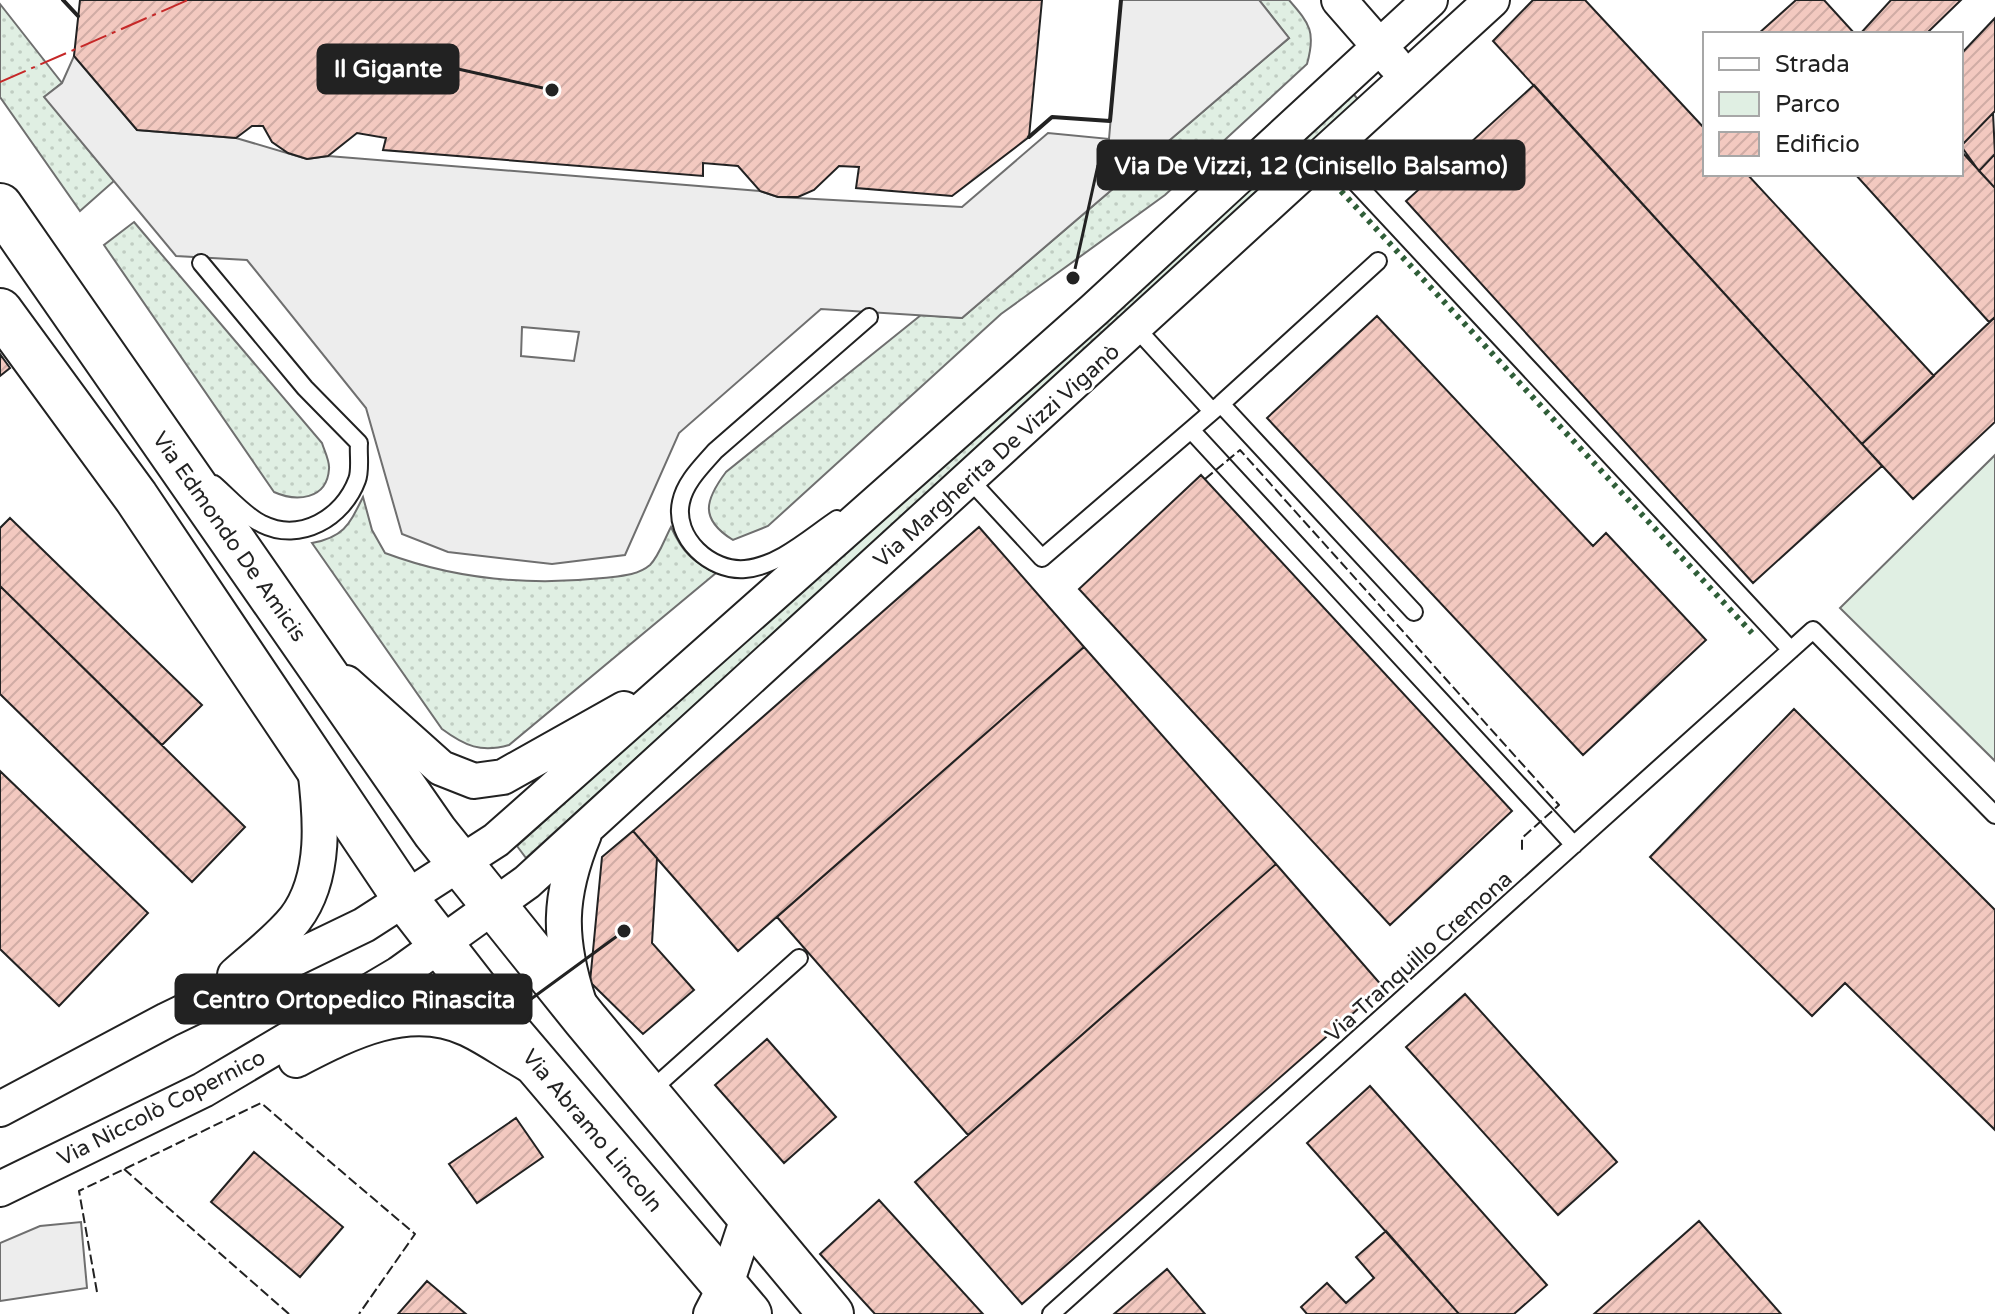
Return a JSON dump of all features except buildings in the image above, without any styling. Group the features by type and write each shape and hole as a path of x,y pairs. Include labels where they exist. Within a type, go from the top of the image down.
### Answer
{"main road":[{"name":"Via Edmondo De Amicis","path":"2,203 308,648 461,864 585,1019"},
{"path":"0,311 136,497 407,901"},
{"name":"Via Abramo Lincoln","path":"407,901 728,1305"},
{"path":"585,1019 831,1314"}],"street":[{"path":"1339,0 1408,79"},
{"name":"Via Margherita De Vizzi Viganò","path":"407,901 496,840 684,676 1430,0"},
{"name":"Via Margherita De Vizzi Viganò","path":"494,905 527,882 1492,0"},
{"path":"308,648 441,768 474,781 503,777 684,676"},
{"path":"204,1002 295,918 314,883 322,819 315,767"},
{"path":"585,1019 564,951 563,914 569,872 588,825"},
{"path":"0,1109 204,1002 407,901"},
{"name":"Via Niccolò Copernico","path":"0,1189 203,1090 399,974 494,905"},
{"path":"203,1090 253,1084 354,1029 433,1019 466,1028 546,1075"},
{"path":"728,1305 748,1218"}],"lane":[{"path":"1328,153 1791,650"},
{"path":"969,479 1042,558 1217,408 1378,261"},
{"path":"158,431 261,524 292,532 317,526 341,508 358,478 359,443 305,388 201,263"},
{"path":"869,317 715,451 694,474 680,504 684,531 696,551 717,565 744,569 773,562 922,463"},
{"path":"1136,328 1414,612"},
{"path":"1191,430 1574,845"},
{"name":"Via Tranquillo Cremona","path":"1051,1314 1813,630 1995,815"},
{"path":"646,1094 799,958"}],"green space":[{"path":"1259,0 1289,0 1302,16 1311,36 1307,64 1165,195 1001,314 768,526 733,540 722,532 710,517 709,509 713,491 726,472 921,315 962,318 1289,38"},
{"path":"0,4 62,83 45,97 114,181 80,211 0,97"},
{"path":"1351,91 1360,102 526,858 517,846"},
{"path":"134,222 322,443 329,469 323,487 317,493 292,497 274,492 104,245"},
{"path":"1995,455 1995,761 1840,608"},
{"path":"363,497 372,530 385,553 466,575 547,581 628,575 650,565 671,527 689,555 716,573 509,745 482,748 458,740 442,729 312,543 339,533 354,515"}],"shaded area":[{"path":"1121,0 1259,0 1289,38 962,318 821,309 679,433 625,555 552,564 448,552 402,534 366,408 247,260 176,256 44,97 62,83 74,56 137,130 236,138 307,159 328,156 760,191 778,197 962,207 1048,133 1109,139","holes":["522,327 579,332 574,361 521,356"]},
{"path":"81,1222 87,1288 0,1301 0,1243 40,1226"}],"hedge":[{"path":"1341,191 1752,633"}],"fence":[{"path":"1205,479 1240,450 1559,805 1522,838 1522,851"},
{"path":"97,1292 79,1191 261,1103 415,1234 359,1314"},
{"path":"124,1169 289,1314"}],"wall":[{"path":"63,0 78,16"},
{"path":"1029,137 1052,117 1110,121 1121,0"}],"power":[{"path":"0,82 188,0"}],"place":[{"name":"Il Gigante","path":"552,90"},
{"name":"Via De Vizzi, 12 (Cinisello Balsamo)","path":"1073,278"},
{"name":"Centro Ortopedico Rinascita","path":"624,931"}]}
